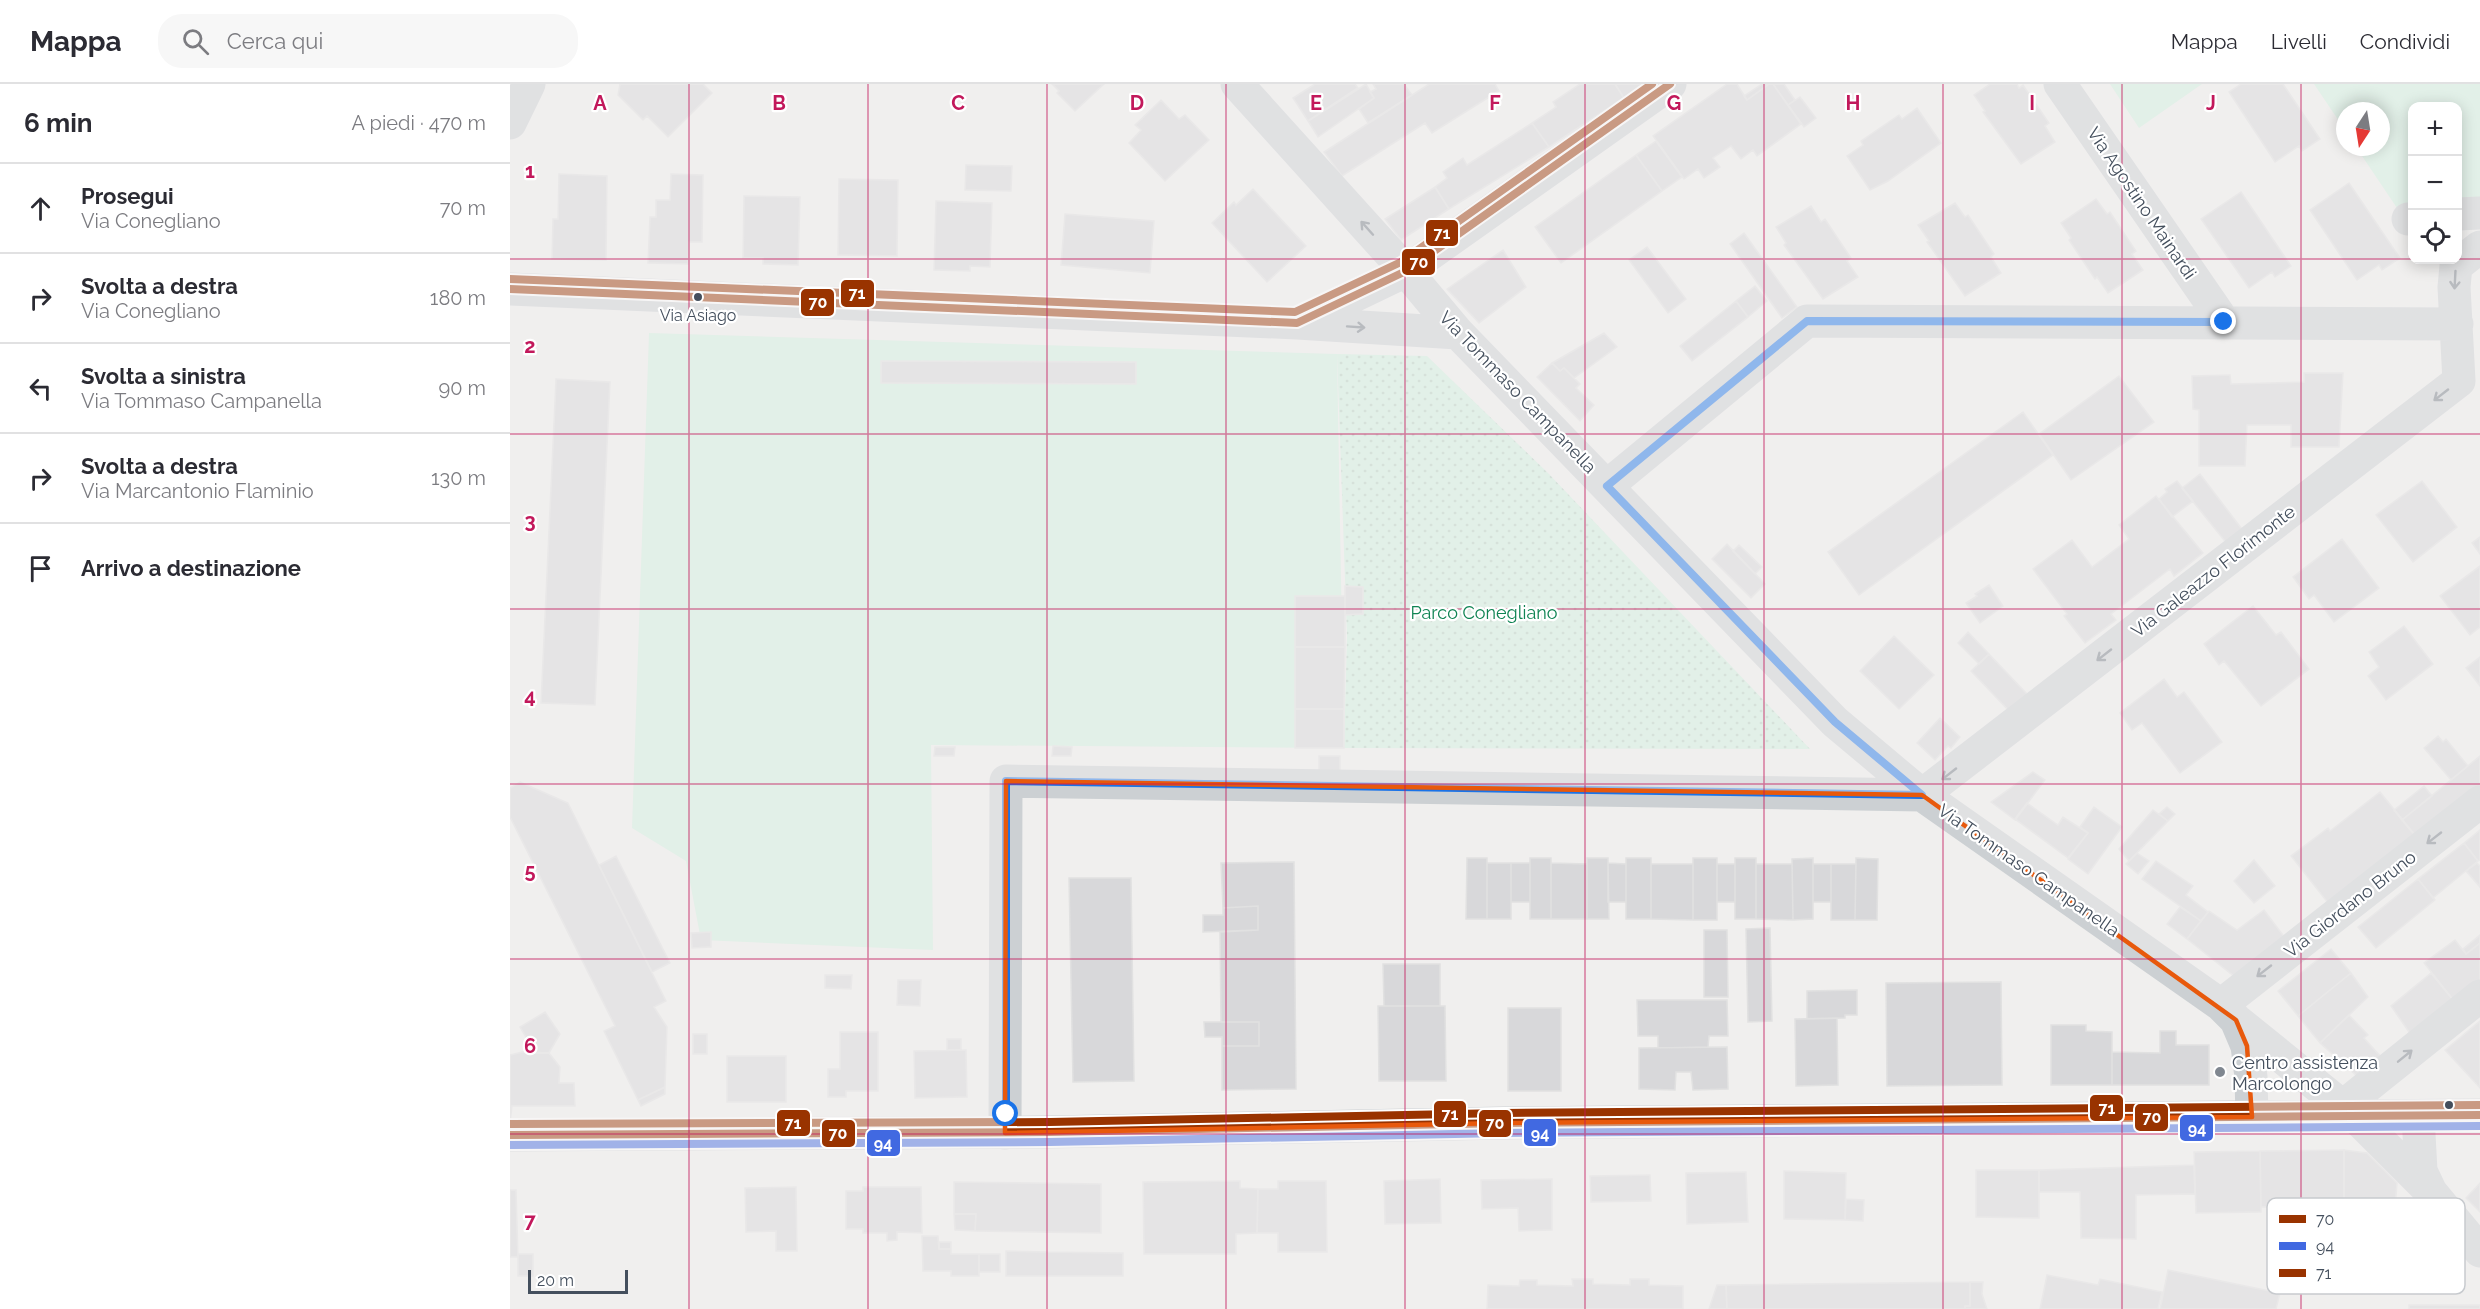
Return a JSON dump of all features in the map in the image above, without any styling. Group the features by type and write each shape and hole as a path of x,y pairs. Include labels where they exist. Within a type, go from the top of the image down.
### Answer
{"street":[{"path":"510,123 530,84"},
{"name":"Via Tommaso Campanella","path":"1237,84 1406,271 1458,333 1835,722 1922,795 2228,1012 2350,1111 2431,1192"},
{"path":"1297,323 1406,271 1670,84"},
{"name":"Via Agostino Mainardi","path":"2060,84 2224,322"},
{"path":"2462,214 2480,213"},
{"path":"1607,486 1807,321 2457,324 2454,287 2456,266 2480,247"},
{"path":"510,289 1297,323 1458,333"},
{"name":"Via Galeazzo Florimonte","path":"1922,795 2459,381 2457,324"},
{"path":"1005,1133 1006,781 1922,795"},
{"name":"Via Giordano Bruno","path":"2228,1012 2480,802"},
{"path":"2350,1111 2480,996"},
{"path":"2228,1012 2247,1046 2251,1077 2252,1117"},
{"path":"510,1135 1005,1133 1504,1123 2252,1117 2350,1111 2418,1116 2480,1115"},
{"path":"2418,1116 2421,1171 2436,1198"},
{"path":"2465,1233 2480,1251"}],"highlighted area":[{"path":"1006,781 1922,795 2236,1020 2247,1046 2252,1117 1504,1123 1005,1133"}],"green space":[{"path":"2110,84 2202,84 2139,128"},
{"path":"2314,84 2480,84 2480,200 2462,202 2462,102 2408,102 2408,210 2399,211 2362,156 2390,156 2390,102 2336,102 2336,117"},
{"path":"649,333 1337,354 1344,748 931,745 933,950 701,940 686,861 632,828"},
{"name":"Parco Conegliano","path":"1337,354 1427,356 1549,474 1810,749 1344,748 1347,636"}],"building":[{"path":"620,84 703,84 712,93 668,137 647,116 643,120 618,95"},
{"path":"1052,84 1104,84 1075,111 1057,93 1059,91"},
{"path":"1315,84 1355,84 1358,88 1308,121 1293,98"},
{"path":"1366,84 1374,98 1318,137 1308,121"},
{"path":"1373,84 1404,84 1412,95 1368,123 1359,109 1374,98 1370,92 1376,89"},
{"path":"1429,84 1495,84 1499,91 1432,133 1425,123 1342,176 1324,152"},
{"path":"1580,84 1615,84 1624,98 1549,147 1532,123 1556,107 1553,102"},
{"path":"1615,84 1644,84 1624,98"},
{"path":"1727,84 1737,84 1747,100 1769,84 1773,84 1801,124 1757,156 1753,150 1741,159 1731,146 1713,158 1720,167 1704,178 1698,169 1684,179 1653,136"},
{"path":"1762,84 1769,84 1747,100 1744,96"},
{"path":"1773,84 1784,84 1795,100 1788,105"},
{"path":"1990,84 2017,84 2019,88 2023,85 2049,123 2045,126 2055,142 2021,164 1983,112 1985,111 1974,95"},
{"path":"2241,84 2283,84 2320,139 2302,151 2299,146 2275,162 2229,92"},
{"path":"1800,97 1816,118 1804,127 1788,105"},
{"path":"1161,100 1179,119 1185,115 1209,140 1165,181 1129,143 1141,130 1135,125"},
{"path":"1917,108 1941,143 1888,181 1870,190 1847,156 1863,145 1861,141 1899,115 1902,119"},
{"path":"1532,123 1549,147 1449,209 1435,187 1447,178 1443,172 1463,158 1467,165"},
{"path":"1656,141 1682,177 1662,191 1636,155"},
{"path":"1636,155 1662,191 1561,263 1535,227"},
{"path":"966,165 1012,166 1011,191 965,190"},
{"path":"559,174 607,176 606,260 552,259 553,219 558,219"},
{"path":"671,174 703,175 702,242 689,242 688,264 648,263 650,217 656,217 656,200 670,200"},
{"path":"839,179 898,180 897,256 838,255"},
{"path":"2349,183 2400,258 2382,270 2379,265 2357,280 2310,210"},
{"path":"1435,187 1449,209 1401,240 1385,219"},
{"path":"1253,189 1306,246 1267,282 1212,223 1234,202 1236,205"},
{"path":"2241,192 2291,266 2275,277 2272,272 2249,288 2201,219"},
{"path":"744,196 800,197 798,265 763,264 763,258 743,258"},
{"path":"2096,199 2107,214 2110,212 2136,251 2132,254 2143,270 2108,293 2097,277 2095,279 2069,240 2071,238 2061,223"},
{"path":"936,201 992,203 990,267 970,266 970,271 934,270"},
{"path":"1955,203 1965,217 1968,215 1994,254 1991,257 2001,273 1965,296 1927,242 1929,241 1918,225"},
{"path":"1811,206 1821,222 1825,219 1851,258 1847,261 1858,277 1823,299 1784,245 1786,243 1776,227"},
{"path":"1065,214 1154,221 1150,273 1061,265"},
{"path":"1744,233 1797,307 1782,318 1730,244"},
{"path":"1647,247 1686,299 1668,313 1629,260"},
{"path":"1503,250 1526,287 1479,323 1447,289"},
{"path":"1755,286 1767,301 1748,317 1736,301"},
{"path":"1736,301 1748,317 1692,361 1680,346"},
{"path":"1604,333 1617,347 1574,378 1564,368 1560,371 1552,363"},
{"path":"881,361 1136,362 1136,384 881,383"},
{"path":"1552,363 1560,371 1564,368 1580,384 1576,388 1594,405 1580,421 1537,377"},
{"path":"2304,373 2343,373 2339,447 2291,447 2291,425 2247,425 2245,466 2199,466 2199,410 2193,409 2192,376 2230,375 2231,384 2304,382"},
{"path":"2119,376 2154,422 2071,480 2039,434"},
{"path":"556,379 610,382 595,705 541,703"},
{"path":"2023,412 2053,455 1859,595 1828,552"},
{"path":"2200,474 2248,537 2232,550 2182,488"},
{"path":"2177,481 2193,501 2172,517 2159,499 2167,492 2165,489"},
{"path":"2422,481 2457,527 2413,562 2376,515"},
{"path":"2156,496 2203,553 2174,576 2170,569 2111,614 2116,620 2085,643 2064,616 2067,614 2033,569 2072,540 2092,567 2129,539 2119,525"},
{"path":"2480,537 2480,554 2472,543"},
{"path":"2342,539 2379,588 2334,622 2314,595 2309,599 2293,577"},
{"path":"1727,544 1765,584 1751,598 1712,559"},
{"path":"1739,545 1762,567 1755,574 1733,551"},
{"path":"2480,566 2480,627 2470,635 2440,596"},
{"path":"1989,585 2003,606 1980,623 1966,603"},
{"path":"1345,586 1363,587 1363,614 1345,615"},
{"path":"1295,596 1345,596 1345,647 1295,647"},
{"path":"2253,606 2276,635 2281,632 2309,669 2261,706 2224,661 2219,665 2204,644"},
{"path":"2404,626 2433,664 2386,700 2368,676 2379,667 2369,652"},
{"path":"1968,632 1989,654 1979,664 1958,643"},
{"path":"1894,636 1934,675 1899,709 1860,671"},
{"path":"1295,647 1345,647 1344,709 1295,709"},
{"path":"1989,654 2028,695 2010,712 1971,671"},
{"path":"2480,657 2480,686 2466,668"},
{"path":"2164,679 2177,697 2184,692 2222,742 2180,773 2142,723 2132,730 2120,713"},
{"path":"1295,709 1344,709 1344,748 1295,748"},
{"path":"1940,718 1960,737 1951,748 1948,746 1935,760 1917,743"},
{"path":"2438,736 2443,742 2446,739 2468,766 2451,780 2424,748"},
{"path":"1053,746 1072,747 1071,756 1052,756"},
{"path":"935,747 955,747 954,756 934,756"},
{"path":"1319,756 1340,756 1340,773 1319,773"},
{"path":"2480,756 2480,790 2418,839 2402,820"},
{"path":"2033,772 2045,780 2015,820 1991,802"},
{"path":"520,782 568,803 666,1001 654,1007 667,1027 665,1087 638,1100 604,1031 615,1026 510,817 510,788"},
{"path":"2424,786 2432,796 2402,820 2394,810"},
{"path":"2380,792 2418,839 2332,908 2291,856 2328,828 2330,831"},
{"path":"2027,803 2058,825 2063,817 2088,833 2068,858 2015,819"},
{"path":"2094,807 2122,827 2088,874 2068,859 2088,833 2080,827"},
{"path":"2167,807 2175,814 2168,821 2159,814"},
{"path":"2153,810 2168,821 2129,861 2119,849"},
{"path":"2480,830 2480,860 2478,861 2464,843"},
{"path":"2464,843 2478,861 2433,898 2418,879"},
{"path":"2137,853 2149,861 2138,874 2126,864"},
{"path":"616,856 670,963 652,972 599,865"},
{"path":"1467,858 1487,858 1487,919 1466,919"},
{"path":"1530,858 1551,858 1551,919 1530,919"},
{"path":"1587,858 1608,858 1609,919 1587,919"},
{"path":"1626,858 1651,858 1651,919 1626,919"},
{"path":"1693,858 1717,858 1717,920 1693,920"},
{"path":"1735,858 1756,858 1756,919 1735,919"},
{"path":"1813,858 1813,919 1793,920 1792,859"},
{"path":"1856,858 1878,859 1877,920 1855,920"},
{"path":"2254,860 2275,886 2254,903 2234,881"},
{"path":"2156,861 2193,886 2186,895 2208,912 2201,921 2142,879"},
{"path":"1294,862 1296,1089 1222,1090 1222,1046 1259,1046 1259,1022 1221,1022 1220,932 1258,930 1258,906 1223,908 1221,863"},
{"path":"1487,863 1511,863 1511,919 1487,919"},
{"path":"1511,863 1530,863 1530,902 1511,902"},
{"path":"1551,863 1587,864 1587,919 1551,919"},
{"path":"1608,863 1626,864 1626,902 1608,902"},
{"path":"2477,863 2480,866 2480,887 2466,871"},
{"path":"1651,864 1693,864 1693,920 1651,919"},
{"path":"1717,864 1735,864 1735,902 1717,902"},
{"path":"1756,864 1792,864 1793,920 1756,919"},
{"path":"1813,864 1831,864 1831,902 1813,902"},
{"path":"1831,864 1856,864 1855,920 1831,920"},
{"path":"1069,878 1131,878 1134,1081 1073,1082"},
{"path":"2418,879 2435,900 2376,948 2358,927"},
{"path":"1258,906 1258,930 1203,932 1203,915 1223,915 1223,908"},
{"path":"2180,907 2201,921 2187,939 2167,924"},
{"path":"2264,910 2289,943 2240,981 2187,939 2209,911 2237,930"},
{"path":"1770,928 1772,1021 1748,1022 1746,929"},
{"path":"1704,930 1727,930 1728,997 1704,997"},
{"path":"711,932 711,947 692,948 691,933"},
{"path":"2480,935 2480,943 2466,954 2463,949"},
{"path":"2455,940 2466,954 2480,943 2480,980 2454,1001 2424,963"},
{"path":"2331,949 2351,973 2298,1016 2278,991"},
{"path":"1383,964 1440,964 1440,1006 1384,1006"},
{"path":"2351,973 2368,997 2320,1043 2298,1016"},
{"path":"2431,973 2454,1001 2411,1035 2391,1006"},
{"path":"825,975 852,975 851,989 825,988"},
{"path":"898,980 921,980 920,1006 897,1005"},
{"path":"2001,982 2002,1085 1887,1086 1886,983"},
{"path":"1857,990 1857,1015 1845,1015 1845,1018 1807,1019 1807,991"},
{"path":"1637,1000 1727,1000 1728,1036 1709,1036 1708,1047 1658,1048 1658,1036 1638,1036"},
{"path":"1378,1006 1445,1006 1446,1081 1379,1081"},
{"path":"1508,1008 1561,1008 1561,1091 1508,1091"},
{"path":"545,1012 560,1034 549,1053 535,1053 520,1027"},
{"path":"2349,1015 2368,1035 2364,1038 2382,1058 2358,1077 2320,1043"},
{"path":"1837,1018 1838,1085 1796,1086 1795,1019"},
{"path":"2480,1021 2480,1088 2445,1050"},
{"path":"1204,1022 1259,1022 1259,1046 1222,1046 1222,1037 1205,1037"},
{"path":"2051,1025 2086,1025 2086,1031 2112,1032 2112,1085 2051,1085"},
{"path":"2160,1031 2176,1031 2176,1045 2209,1045 2209,1085 2112,1085 2112,1052 2160,1053"},
{"path":"840,1032 878,1032 878,1091 846,1091 846,1097 828,1097 828,1069 840,1069"},
{"path":"693,1034 707,1034 707,1054 693,1054"},
{"path":"947,1039 961,1039 961,1050 947,1050"},
{"path":"1727,1047 1728,1089 1693,1090 1691,1072 1676,1072 1675,1090 1639,1089 1639,1048"},
{"path":"966,1050 967,1097 915,1098 914,1051"},
{"path":"522,1052 549,1053 560,1067 559,1083 574,1083 575,1106 512,1106 510,1123 510,1055"},
{"path":"727,1056 786,1056 786,1102 727,1102"},
{"path":"665,1087 665,1094 641,1106 638,1100"},
{"path":"2344,1150 2344,1198 2267,1198 2267,1207 2261,1207 2260,1151"},
{"path":"2344,1150 2367,1153 2397,1183 2396,1198 2344,1198"},
{"path":"2260,1151 2261,1212 2196,1213 2194,1152"},
{"path":"2194,1165 2195,1194 2136,1195 2136,1239 2081,1238 2080,1192 2039,1192 2039,1170"},
{"path":"1976,1170 2039,1170 2039,1218 1976,1217"},
{"path":"1784,1171 1846,1173 1845,1220 1784,1219"},
{"path":"1746,1172 1748,1222 1687,1224 1686,1173"},
{"path":"1650,1175 1651,1201 1591,1202 1590,1176"},
{"path":"1440,1179 1441,1223 1385,1224 1384,1181"},
{"path":"1552,1179 1552,1230 1519,1231 1518,1208 1482,1209 1481,1180"},
{"path":"1240,1181 1240,1188 1258,1189 1257,1233 1236,1234 1236,1254 1144,1254 1143,1182"},
{"path":"1278,1181 1326,1181 1327,1252 1278,1252 1278,1233 1257,1233 1258,1189 1278,1189"},
{"path":"954,1182 1101,1184 1101,1233 975,1231 976,1214 954,1214"},
{"path":"2480,1183 2480,1212 2466,1198"},
{"path":"796,1187 797,1251 776,1251 776,1231 746,1232 745,1188"},
{"path":"863,1187 921,1187 922,1233 897,1232 897,1240 887,1241 887,1233 863,1233 863,1229 846,1229 846,1191 863,1191"},
{"path":"510,1190 516,1190 518,1257 510,1257"},
{"path":"1846,1199 1864,1200 1863,1221 1845,1220"},
{"path":"954,1214 976,1214 975,1231 955,1230"},
{"path":"922,1236 938,1236 939,1249 951,1249 951,1254 979,1254 979,1276 951,1276 951,1271 923,1271"},
{"path":"939,1242 951,1242 951,1249 939,1249"},
{"path":"1006,1251 1047,1252 1047,1276 1006,1276"},
{"path":"1047,1252 1123,1253 1123,1276 1047,1276"},
{"path":"518,1254 533,1254 533,1276 518,1276"},
{"path":"979,1254 1000,1254 1000,1272 979,1272"},
{"path":"2168,1270 2267,1290 2267,1294 2280,1294 2276,1309 2160,1309"},
{"path":"2047,1275 2098,1285 2100,1279 2162,1292 2158,1309 2040,1309"},
{"path":"1572,1279 1593,1279 1593,1284 1630,1285 1630,1279 1649,1279 1649,1285 1683,1286 1683,1309 1487,1309 1488,1285 1519,1286 1520,1280 1537,1280 1537,1285 1573,1286"},
{"path":"1970,1282 1970,1306 1965,1306 1965,1309 1727,1309 1726,1285"},
{"path":"1970,1282 1983,1282 1982,1294 1987,1309 1965,1309 1965,1306 1970,1306"},
{"path":"1717,1285 1726,1285 1727,1309 1709,1309"},
{"path":"2409,1305 2480,1305 2480,1309 2409,1309"}],"transit line":[{"name":"71","path":"510,279 1295,312 1401,262 1652,84"},
{"name":"70","path":"510,289 1297,323 1406,271 1670,84"},
{"name":"71","path":"510,1124 1050,1122 1504,1113 2480,1105"},
{"name":"70","path":"510,1135 1050,1132 1504,1123 2480,1115"},
{"name":"94","path":"510,1145 1050,1142 1504,1133 2480,1126"}],"place":[{"name":"Via Asiago","path":"698,297"},
{"name":"Centro assistenza Marcolongo","path":"2220,1072"}],"route":[{"path":"1006,1114 1006,781 1922,795 1835,722 1607,486 1807,321 2224,322"}]}
